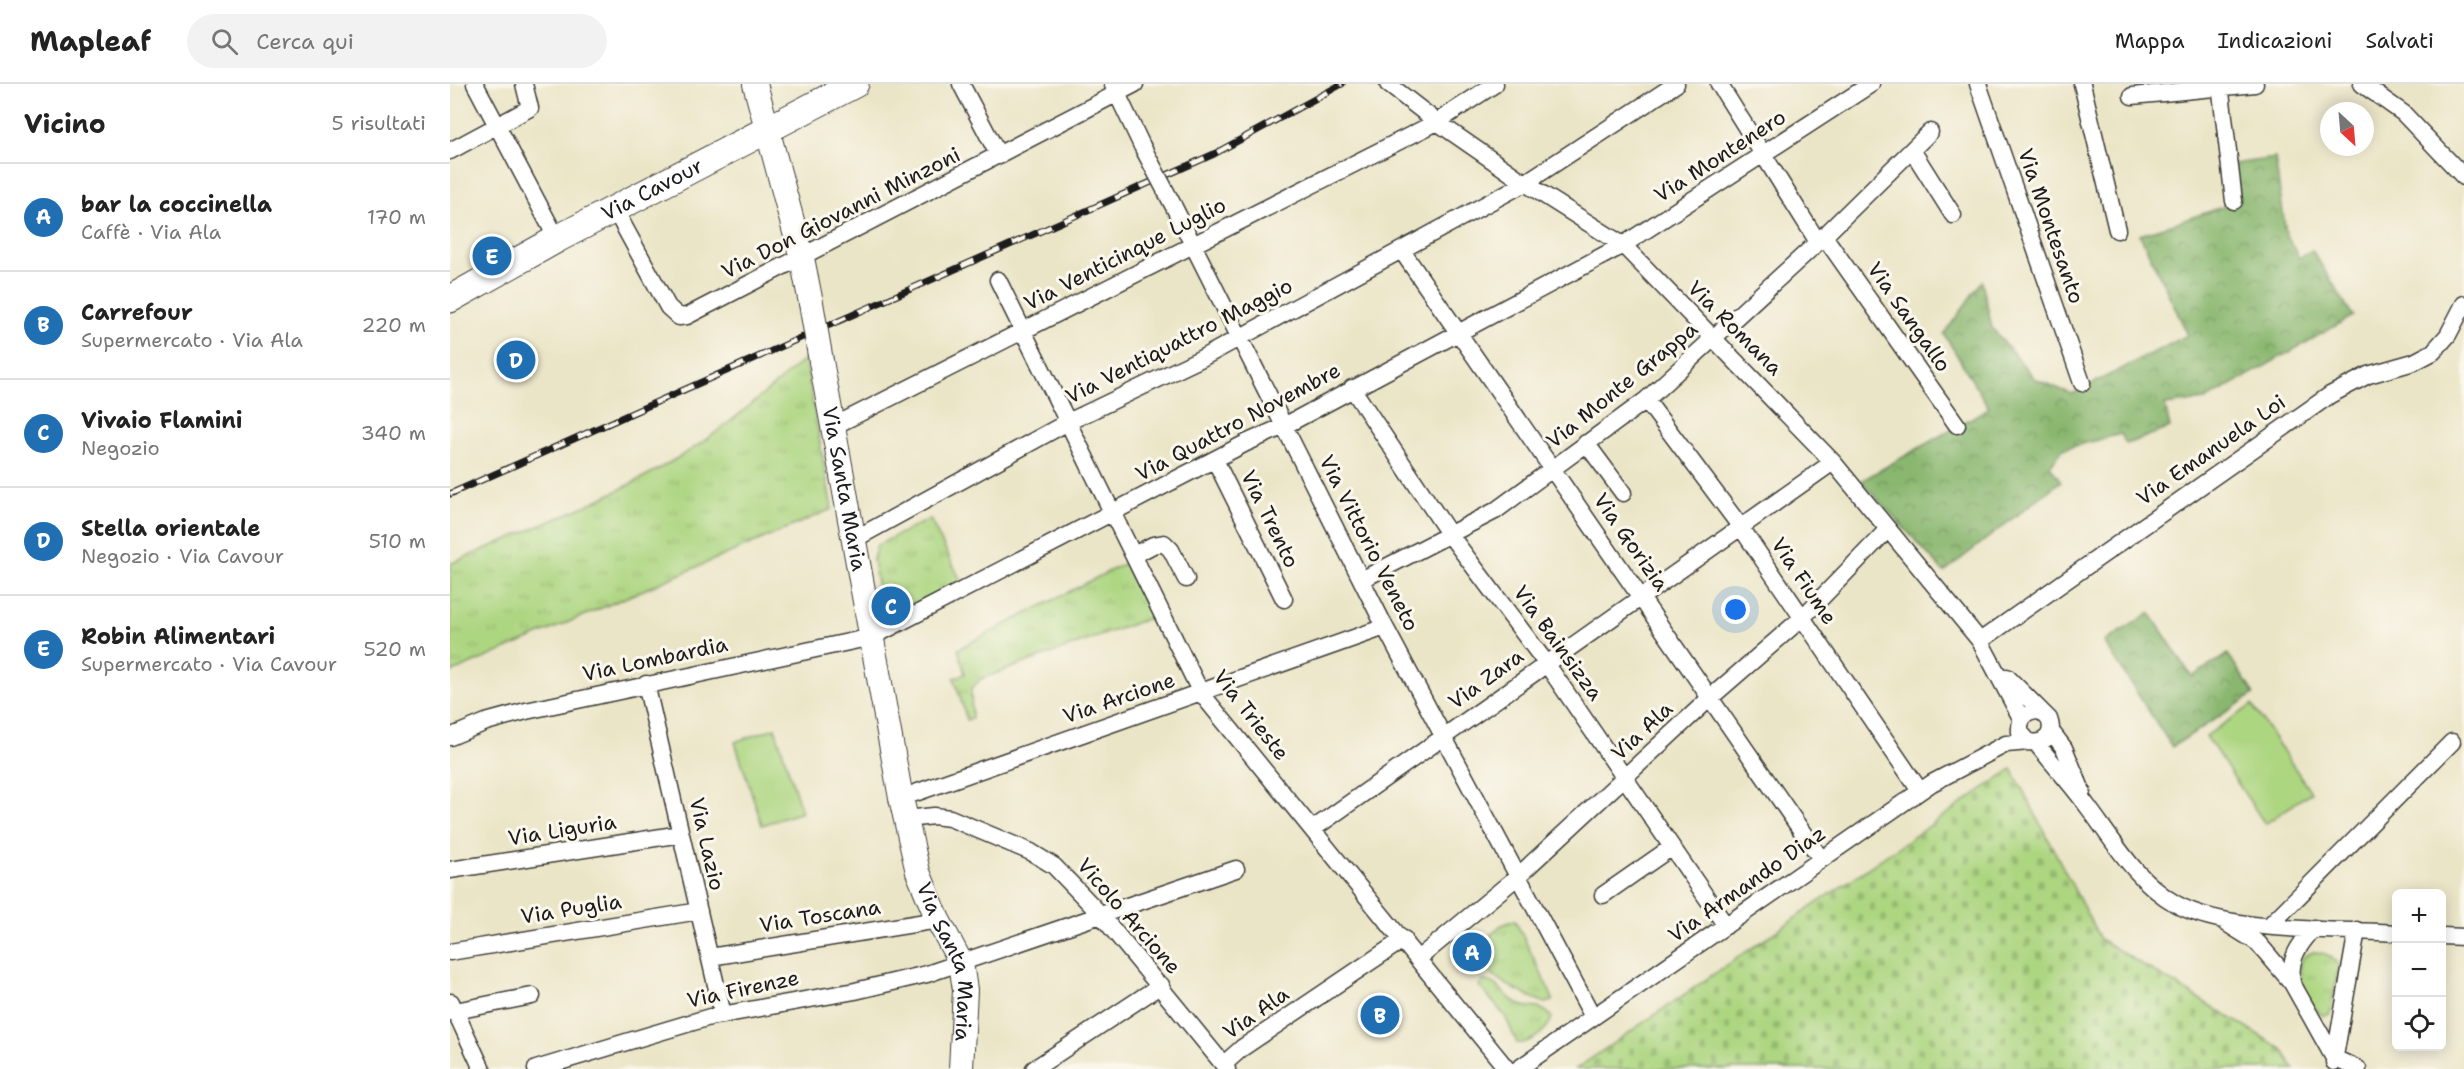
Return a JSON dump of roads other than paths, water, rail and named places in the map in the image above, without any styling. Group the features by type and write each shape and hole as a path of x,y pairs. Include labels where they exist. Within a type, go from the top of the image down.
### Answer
{"main road":[{"name":"Via Santa Maria","path":"755,84 802,258 903,808 918,872 938,920 961,963 965,990 961,1069"},
{"name":"Via Cavour","path":"450,299 556,238 855,84"}],"street":[{"path":"475,84 556,238"},
{"path":"450,151 530,108 524,84"},
{"path":"961,84 999,156"},
{"name":"Via Don Giovanni Minzoni","path":"614,208 668,308 679,316 693,314 999,156 1114,89 1136,84"},
{"name":"Via Romana","path":"1388,84 1437,122 1526,183 1623,245 1833,462 1980,641 1994,663 2020,722"},
{"name":"Via Venticinque Luglio","path":"834,426 1437,122 1495,84"},
{"name":"Via Ventiquattro Maggio","path":"853,540 1068,422 1202,358 1526,183 1676,84"},
{"name":"Via Sangallo","path":"1719,84 1821,238 1957,425"},
{"name":"Via Montenero","path":"1623,245 1871,84"},
{"name":"Via Montesanto","path":"1978,84 2082,383"},
{"path":"2082,84 2117,230"},
{"path":"2133,96 2255,84"},
{"path":"2362,84 2403,113 2464,177"},
{"path":"2220,87 2235,201"},
{"name":"Via Vittorio Veneto","path":"1114,89 1363,579 1385,627 1593,1017"},
{"name":"Via Monte Grappa","path":"1363,579 1495,511 1646,400 1713,340 1930,132"},
{"path":"1912,150 1953,215"},
{"name":"Via Quattro Novembre","path":"872,637 1284,426 1623,245"},
{"name":"Via Gorizia","path":"1402,250 1821,859"},
{"name":"Via Trieste","path":"998,280 1201,693 1404,939 1507,1069"},
{"name":"Via Emanuela Loi","path":"1980,641 2320,401 2358,379 2414,362 2433,352 2448,335 2464,304"},
{"name":"Via Bainsizza","path":"1352,388 1450,535 1546,663 1726,926"},
{"name":"Via Fiume","path":"1646,400 1740,526 1920,791"},
{"name":"Via Monte Grappa","path":"1586,443 1623,493"},
{"name":"Via Trento","path":"1215,460 1284,598"},
{"name":"Via Zara","path":"1313,829 1833,462"},
{"name":"Via Ala","path":"1419,958 1517,878 1710,698 1802,618 1888,529"},
{"path":"1134,555 1153,545 1164,543 1171,550 1186,579"},
{"name":"Via Arcione","path":"903,808 1201,693 1385,627"},
{"name":"Via Lombardia","path":"450,737 501,717 872,637"},
{"name":"Via Romana","path":"1994,663 2040,711"},
{"name":"Via Lazio","path":"646,684 723,1015"},
{"path":"2088,806 2064,748 2051,731 2049,718 2040,711 2032,711 2020,722 2020,732 2032,742 2088,806 2114,845 2148,882 2176,903 2222,920 2258,943 2292,983 2334,1064"},
{"name":"Via Armando Diaz","path":"2006,744 2020,722"},
{"path":"2032,742 2045,739 2051,731"},
{"name":"Via Armando Diaz","path":"1518,1069 1920,791 1959,767 2006,744 2032,742"},
{"path":"2270,925 2452,742"},
{"name":"Vicolo Arcione","path":"903,808 945,817 1031,852 1060,871 1161,985 1226,1067"},
{"name":"Via Liguria","path":"450,870 681,834"},
{"path":"1603,895 1672,848"},
{"name":"Via Firenze","path":"536,1069 723,1015 870,988 961,963 1236,869"},
{"name":"Via Puglia","path":"450,952 699,911"},
{"name":"Via Toscana","path":"710,957 938,920"},
{"path":"2222,920 2392,933"},
{"path":"2292,983 2290,966 2296,950 2314,928"},
{"path":"2334,1064 2357,930"},
{"path":"2446,936 2464,938"},
{"name":"Via Ala","path":"1226,1067 1242,1048 1404,939"},
{"path":"1034,1069 1161,985"},
{"path":"482,1069 452,1007 532,996"},
{"path":"2334,1064 2358,1069"}],"railway":[{"path":"450,494 1214,154 1342,84"}],"place":[{"name":"Robin Alimentari","path":"492,256"},
{"name":"Stella orientale","path":"516,360"},
{"name":"Vivaio Flamini","path":"891,606"},
{"name":"bar la coccinella","path":"1472,952"},
{"name":"Carrefour","path":"1380,1015"}]}
